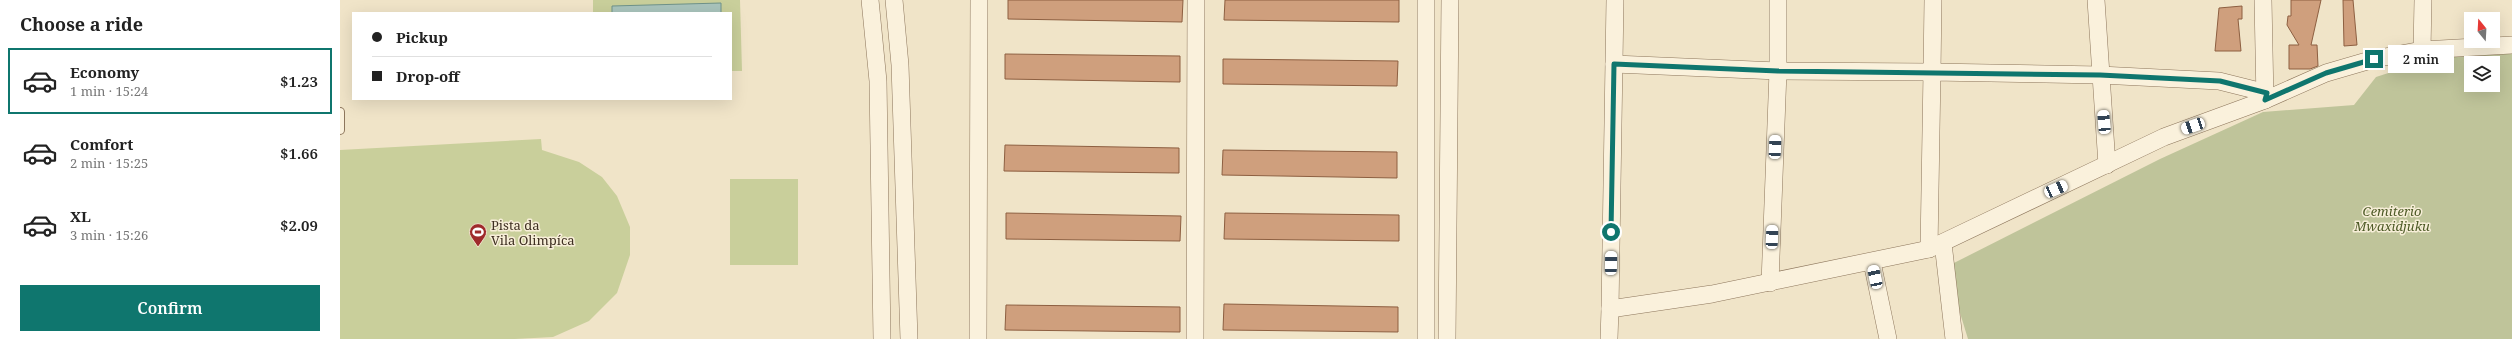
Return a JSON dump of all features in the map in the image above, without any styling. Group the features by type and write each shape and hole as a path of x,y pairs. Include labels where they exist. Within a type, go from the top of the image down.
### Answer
{"street":[{"path":"870,0 878,81 882,339"},
{"path":"894,0 900,65 909,339"},
{"path":"978,0 978,339"},
{"path":"1195,339 1196,0"},
{"path":"1426,0 1426,339"},
{"path":"1447,339 1450,0"},
{"path":"1608,339 1610,309 1615,0"},
{"path":"1770,283 1778,71 1778,0"},
{"path":"1933,0 1932,72 1936,246 1954,339"},
{"path":"2096,0 2107,166"},
{"path":"2263,0 2266,97"},
{"path":"2422,50 2423,0"},
{"path":"1610,309 1770,283 1872,262 1936,246 2107,166 2164,137 2326,73 2374,59 2422,50 2512,45"},
{"path":"1614,64 1778,71 2100,75 2220,81 2266,97"},
{"path":"1872,262 1888,339"}],"lane":[{"path":"340,112 340,130"}],"green space":[{"path":"593,0 740,0 742,71 732,71 732,12 593,12"},
{"name":"Cemiterio Mwaxidjuku","path":"2512,49 2512,339 1968,339 1946,267 2160,159 2263,112 2354,105 2376,77 2438,57"},
{"name":"Pista da Vila Olimpíca","path":"541,139 542,150 579,162 602,177 617,196 630,227 630,255 617,293 589,321 553,337 515,339 340,339 340,150"},
{"path":"730,179 798,179 798,265 730,265"}],"water":[{"path":"721,3 721,12 612,12 612,6"}],"building":[{"path":"1008,0 1183,0 1182,22 1008,19"},
{"path":"1225,0 1399,0 1399,22 1224,20"},
{"path":"2291,0 2321,0 2311,45 2317,45 2318,66 2310,69 2289,69 2289,45 2299,45 2287,25 2288,16 2291,16"},
{"path":"2343,0 2353,0 2357,45 2344,46"},
{"path":"2242,6 2242,19 2238,19 2241,51 2215,51 2219,8"},
{"path":"1005,54 1180,56 1180,82 1005,79"},
{"path":"1223,59 1398,61 1397,86 1223,84"},
{"path":"1005,145 1179,148 1179,173 1004,171"},
{"path":"1223,150 1397,152 1397,178 1222,175"},
{"path":"1006,213 1181,216 1180,241 1006,239"},
{"path":"1225,213 1399,215 1399,241 1224,239"},
{"path":"1224,304 1398,307 1398,332 1223,330"},
{"path":"1006,305 1180,307 1180,332 1005,330"}],"place":[{"name":"Pista da Vila Olimpíca","path":"478,247"}],"route":[{"path":"1611,232 1614,64 1778,71 1965,72 2100,75 2220,81 2267,93 2265,100 2326,73 2374,59"}]}
